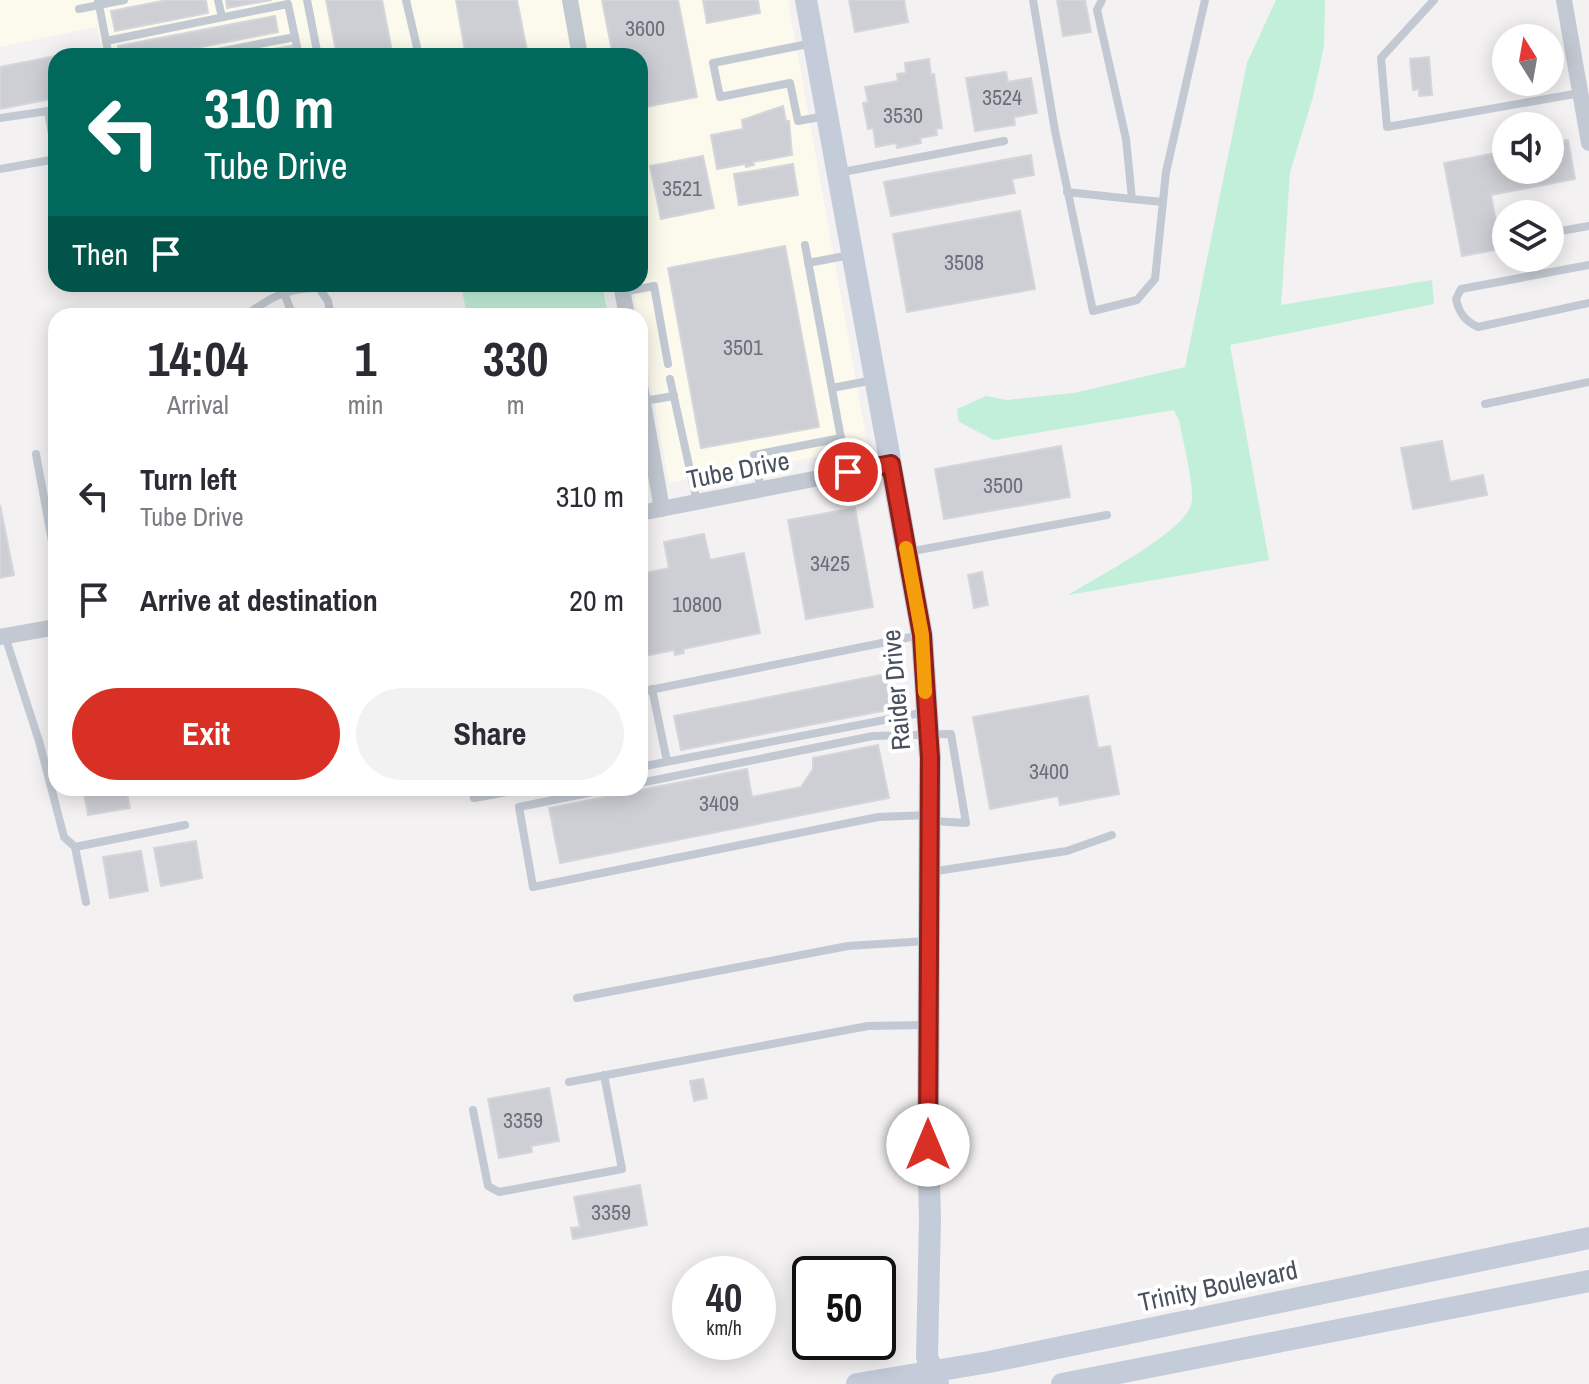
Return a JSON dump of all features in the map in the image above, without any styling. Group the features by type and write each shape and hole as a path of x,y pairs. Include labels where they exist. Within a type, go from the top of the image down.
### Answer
{"main road":[{"name":"Raider Drive","path":"806,0 922,635 930,818 927,1357 935,1377"},
{"name":"Trinity Boulevard","path":"857,1384 935,1377 989,1362 1589,1238"},
{"path":"1062,1384 1589,1281"}],"street":[{"path":"570,0 579,48"},
{"path":"1564,0 1589,143"},
{"path":"648,432 662,509"},
{"name":"Tube Drive","path":"648,512 891,464"},
{"path":"3,636 48,628"}],"lane":[{"path":"79,9 99,2 124,0"},
{"path":"218,0 222,17"},
{"path":"307,0 316,48"},
{"path":"406,0 417,48"},
{"path":"1033,0 1067,192 1093,311 1137,300 1155,279 1166,172 1205,0"},
{"path":"1102,0 1097,10 1126,139 1132,199"},
{"path":"1434,0 1381,58 1387,127 1580,93"},
{"path":"99,2 107,48"},
{"path":"106,41 288,4 297,48"},
{"path":"238,48 295,37"},
{"path":"814,43 713,63 720,97 790,83 798,121 827,115"},
{"path":"0,118 48,111"},
{"path":"838,173 1004,141"},
{"path":"0,169 48,160"},
{"path":"1067,192 1163,202"},
{"path":"1564,230 1589,226"},
{"path":"805,245 848,472"},
{"path":"808,263 853,254"},
{"path":"1589,265 1461,289 1456,299 1458,309 1467,322 1478,327 1589,303"},
{"path":"648,286 654,286 668,364"},
{"path":"256,308 284,293 290,308"},
{"path":"670,379 697,502"},
{"path":"832,388 876,380"},
{"path":"1485,404 1589,382"},
{"path":"648,394 674,396"},
{"path":"761,489 754,455 841,438"},
{"path":"36,454 48,519"},
{"path":"907,552 1107,515"},
{"path":"648,690 922,635"},
{"path":"3,636 39,741 48,777"},
{"path":"652,689 667,761"},
{"path":"648,781 928,722"},
{"path":"573,796 519,807 533,887 878,817 930,818 966,823 951,734 928,722 648,765"},
{"path":"53,796 64,837 75,847 86,902"},
{"path":"75,847 185,825"},
{"path":"929,872 1067,851 1112,835"},
{"path":"577,998 848,946 929,940"},
{"path":"569,1082 868,1026 928,1025"},
{"path":"473,1110 488,1186 499,1192 622,1169 604,1075"}],"shaded area":[{"path":"0,0 788,0 868,448 669,483 648,370 648,308 636,308 633,292 648,292 648,48 101,48 97,27 0,47"}],"green space":[{"path":"1276,0 1325,0 1324,46 1313,97 1290,172 1281,305 1432,280 1434,304 1230,345 1269,560 1068,595 1156,541 1185,516 1191,505 1192,488 1179,420 1174,410 994,440 959,422 957,409 986,396 1007,400 1074,393 1185,367 1247,63"},
{"path":"462,292 604,292 606,308 466,308"}],"building":[{"path":"167,0 206,0 208,13 115,31 111,11"},
{"path":"226,0 272,0 227,8"},
{"path":"326,0 382,0 391,48 335,48"},
{"path":"456,0 517,0 526,48 465,48"},
{"path":"602,0 678,0 697,97 648,106 648,48 611,48"},
{"path":"703,0 758,0 760,13 707,23"},
{"path":"849,0 904,0 908,22 855,32"},
{"path":"1057,0 1085,0 1091,32 1063,36"},
{"path":"275,16 278,32 196,48 118,46"},
{"path":"1429,57 1432,95 1419,96 1419,89 1413,90 1410,59"},
{"path":"48,58 48,100 0,109 0,67"},
{"path":"929,59 942,128 936,129 937,135 920,138 921,143 897,148 896,143 876,147 873,128 868,129 863,103 868,102 865,87 898,81 897,74 906,73 905,63"},
{"path":"1006,72 1008,82 1031,78 1037,113 1014,117 1015,125 975,131 966,78"},
{"path":"783,106 786,121 789,121 792,155 753,162 754,165 746,167 745,164 717,169 711,135 743,129 742,120"},
{"path":"1568,140 1575,179 1564,181 1564,141"},
{"path":"1492,154 1492,184 1549,184 1491,195 1492,251 1462,256 1444,163"},
{"path":"1031,155 1034,175 1012,179 1015,193 891,216 884,182"},
{"path":"703,156 714,208 661,219 650,166"},
{"path":"793,164 798,195 739,205 734,174"},
{"path":"1020,211 1035,289 907,312 893,234"},
{"path":"785,246 819,427 701,448 668,268"},
{"path":"1442,441 1450,482 1483,475 1487,495 1413,509 1401,448"},
{"path":"1061,446 1070,497 944,519 935,469"},
{"path":"0,505 14,575 0,578"},
{"path":"855,508 873,607 806,619 788,520"},
{"path":"704,534 710,560 744,553 760,633 683,649 684,653 675,655 674,650 648,655 648,572 669,568 664,542"},
{"path":"982,572 988,605 974,608 968,575"},
{"path":"886,674 893,709 681,750 674,716"},
{"path":"1088,696 1098,748 1110,746 1119,794 1060,805 1058,796 990,809 973,717"},
{"path":"878,745 889,798 560,863 549,808 610,796 648,796 648,788 747,769 752,797 801,787 813,769 813,758"},
{"path":"84,796 128,796 130,808 88,815"},
{"path":"196,841 202,878 161,886 154,848"},
{"path":"141,851 148,891 110,898 103,857"},
{"path":"703,1079 707,1098 694,1101 690,1081"},
{"path":"549,1088 559,1141 531,1146 532,1152 499,1158 488,1099"},
{"path":"640,1185 647,1225 573,1239 571,1228 580,1227 574,1197"}],"slow traffic":[{"path":"906,548 922,635 925,692"}],"route":[{"path":"848,472 891,464 922,635 930,758 928,1145"}]}
